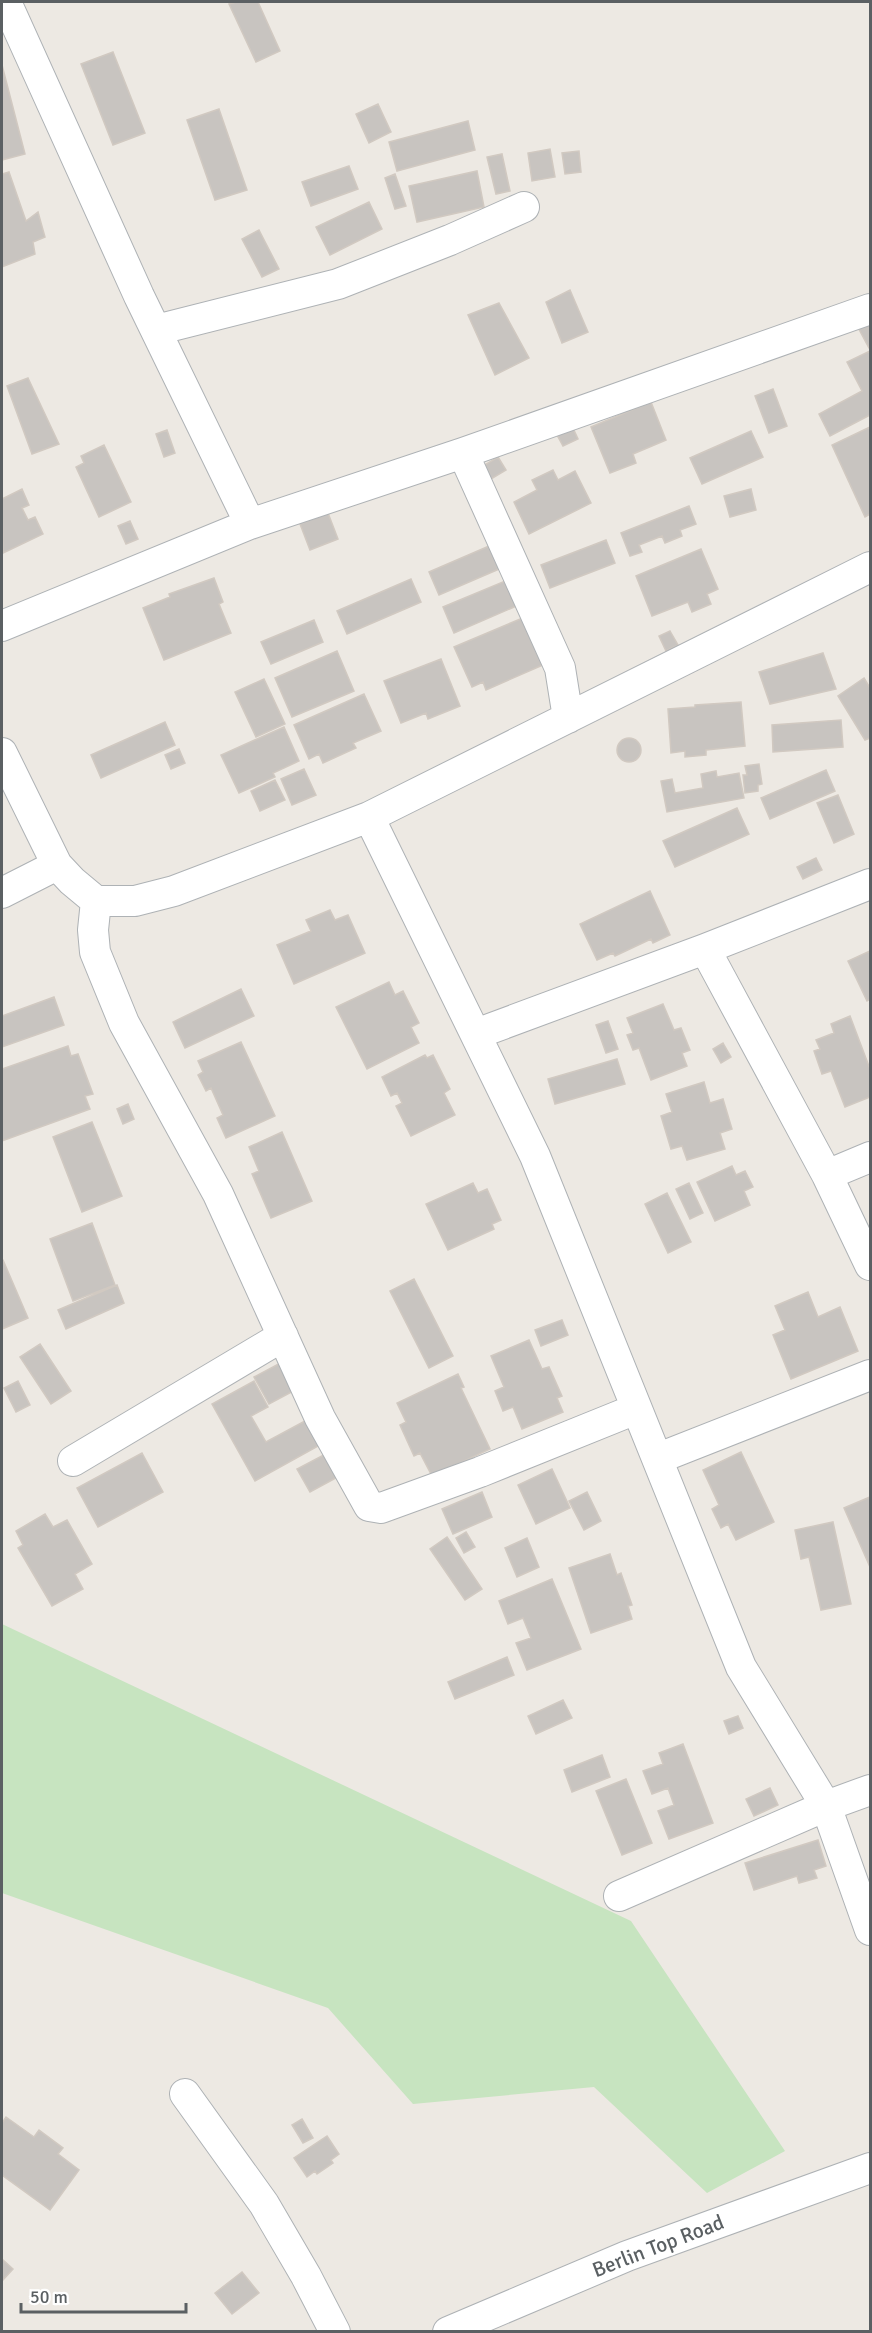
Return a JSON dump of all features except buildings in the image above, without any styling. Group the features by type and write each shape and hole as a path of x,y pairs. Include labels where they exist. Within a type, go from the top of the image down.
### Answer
{"street":[{"path":"6,2 156,330 250,524"},
{"path":"156,330 338,284 450,240 524,207"},
{"path":"2,626 250,524 463,453 870,309"},
{"path":"463,453 560,668 568,718"},
{"path":"2,753 57,865 96,901 135,901 174,891 369,817 870,567"},
{"path":"369,817 535,1156 741,1667 826,1806 870,1930"},
{"path":"2,892 57,865"},
{"path":"476,1034 705,949 870,884"},
{"path":"96,901 93,930 95,952 124,1023 218,1194 320,1418 369,1506 381,1508 480,1472 636,1409"},
{"path":"705,949 827,1175 870,1265"},
{"path":"827,1175 870,1157"},
{"path":"73,1461 283,1336"},
{"path":"658,1458 870,1375"},
{"path":"620,1896 826,1806 870,1790"},
{"path":"185,2094 264,2204 306,2276 334,2331"},
{"name":"Berlin Top Road","path":"448,2331 627,2256 870,2168"}],"green space":[{"path":"2,1624 631,1921 785,2151 707,2193 594,2087 413,2104 328,2008 2,1893"}]}
